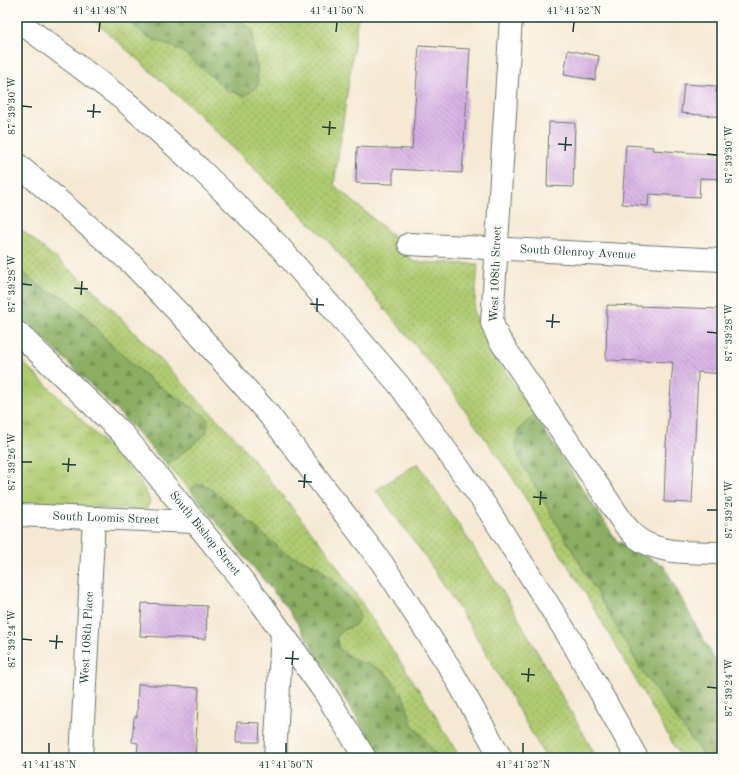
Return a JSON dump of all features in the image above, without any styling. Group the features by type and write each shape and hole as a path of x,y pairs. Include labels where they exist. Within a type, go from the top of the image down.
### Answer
{"main road":[{"name":"West 108th Street","path":"511,17 492,323 499,339 624,524 636,537 656,548 679,551 722,553"},
{"path":"17,20 125,101 200,169 278,245 399,385 482,500 571,640 637,758"},
{"path":"17,164 131,263 195,330 270,416 382,563 450,668 501,758"},
{"name":"South Glenroy Avenue","path":"409,244 722,260"},
{"name":"South Bishop Street","path":"17,332 125,436 282,632 325,693 365,758"},
{"name":"South Loomis Street","path":"17,515 194,522"},
{"name":"West 108th Place","path":"81,758 94,518"},
{"path":"275,758 282,632"}],"green space":[{"path":"90,17 124,17 146,36 182,51 227,90 258,72 253,48 253,31 239,17 358,17 334,185 397,239 413,262 478,264 474,313 496,357 534,415 519,429 519,458 642,671 705,758 681,758 584,591 510,474 442,378 329,242 196,112"},
{"path":"124,17 239,17 253,31 253,45 258,86 245,96 227,90 182,51 146,36"},
{"path":"17,226 94,290 238,441 327,551 431,708 460,758 439,758 412,724 404,698 387,674 369,664 356,661 339,649 336,637 344,630 356,624 319,567 285,553 209,487 199,485 190,490 167,465 206,434 205,416 153,382 109,343 83,313 65,297 46,291 17,268"},
{"path":"17,268 46,291 64,297 83,313 109,343 153,382 205,416 208,422 206,434 167,465 120,414 17,312"},
{"path":"17,357 74,412 132,472 147,494 150,502 147,508 139,510 17,505"},
{"path":"534,415 617,541 664,566 722,674 722,758 705,758 642,671 519,458 516,439 520,429"},
{"path":"418,463 508,600 597,758 546,758 472,629 427,559 376,490"},
{"path":"202,484 209,487 285,553 319,567 342,588 356,606 360,615 356,624 344,630 336,637 339,649 356,661 369,664 387,674 404,698 412,724 439,758 382,758 290,612 190,490 196,485"}],"building":[{"path":"419,46 470,49 462,173 393,169 393,184 356,183 357,147 412,149"},
{"path":"568,50 599,56 595,80 564,75"},
{"path":"684,84 717,86 716,92 722,92 722,117 681,113"},
{"path":"549,122 575,123 573,187 547,186"},
{"path":"626,145 653,147 652,150 722,155 722,179 700,178 699,197 649,194 648,206 622,204"},
{"path":"607,305 722,309 722,374 698,372 692,503 664,502 666,444 673,362 606,360"},
{"path":"142,603 207,606 206,639 140,636"},
{"path":"138,684 199,688 195,758 137,758 138,743 132,742 134,717 137,717"},
{"path":"237,722 260,723 259,742 236,742"}]}
